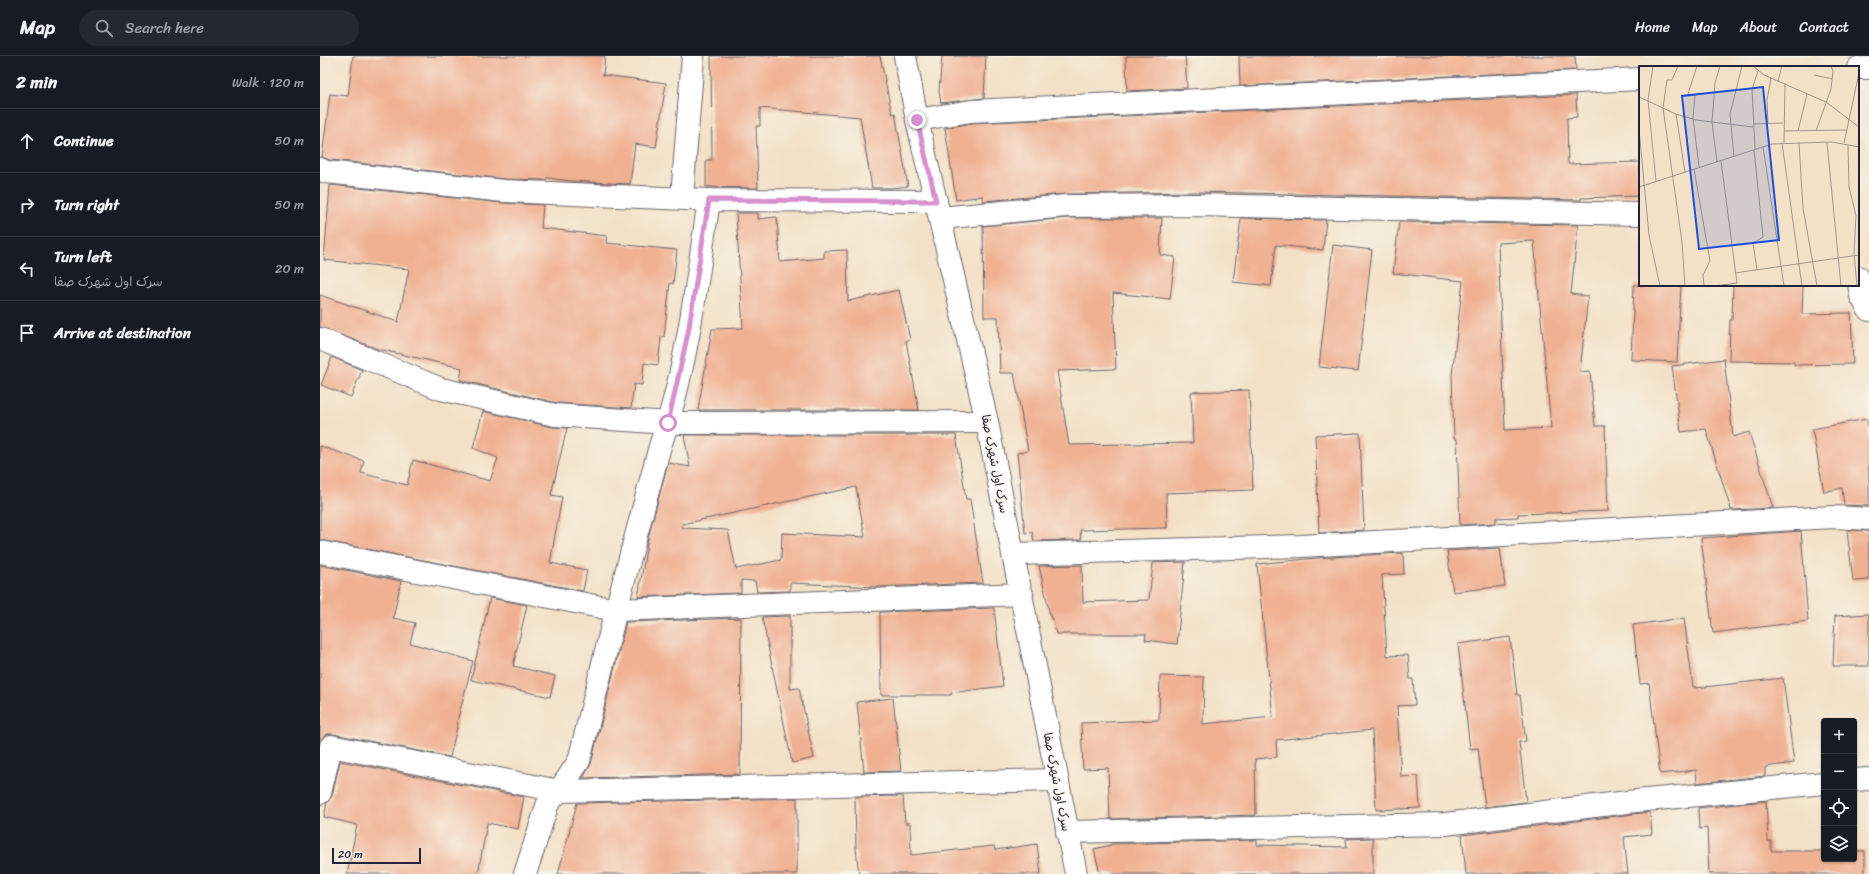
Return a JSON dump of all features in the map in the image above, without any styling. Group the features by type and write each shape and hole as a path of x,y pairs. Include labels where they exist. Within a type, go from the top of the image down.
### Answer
{"street":[{"path":"682,197 693,56"},
{"name":"سرک اول شهرک صفا","path":"905,56 917,120 987,422 1076,874"},
{"path":"917,120 970,111 1639,79"},
{"path":"320,170 326,172 504,191 682,197 709,200 938,210 1066,206 1188,205 1639,214"},
{"path":"525,874 548,802 559,791 579,761 616,610 660,446 668,423 688,333 709,200"},
{"path":"1859,283 1861,296 1869,310"},
{"path":"320,339 441,389 555,415 668,423 987,422"},
{"path":"1013,554 1301,546 1834,517 1869,519"},
{"path":"320,552 616,610 1022,594"},
{"path":"320,793 331,746 559,791 1057,780"},
{"path":"1857,780 1869,778"},
{"path":"1067,832 1445,824 1636,801 1821,783"}],"building":[{"path":"353,56 605,56 603,75 666,83 656,147 635,144 630,184 547,178 546,180 505,179 330,160 322,157 330,94 348,96"},
{"path":"711,56 880,56 892,114 895,113 908,186 872,188 860,117 760,108 760,126 756,126 758,188 706,187 706,160 712,160"},
{"path":"942,56 986,56 984,98 941,103 939,91"},
{"path":"1126,56 1185,56 1187,88 1127,91"},
{"path":"1239,56 1575,56 1576,70 1240,86"},
{"path":"1576,95 1577,117 1567,118 1568,164 1639,162 1639,196 1581,198 1581,200 1195,192 1066,194 983,201 983,196 956,200 945,128 972,123"},
{"path":"330,185 503,203 543,205 541,228 607,236 606,243 677,250 673,284 670,283 664,337 661,337 658,365 644,363 642,385 634,384 631,408 557,403 460,380 462,368 378,349 320,327 320,295 398,322 409,269 324,260"},
{"path":"736,213 758,213 758,219 777,217 780,262 824,258 824,251 847,250 848,301 899,290 910,340 906,341 919,410 698,410 712,329 743,328"},
{"path":"1067,218 1162,218 1160,255 1175,257 1170,299 1113,293 1116,369 1057,371 1069,445 1193,443 1191,392 1249,390 1253,490 1166,493 1167,528 1080,530 1081,540 1034,541 1032,532 1025,533 1017,453 1028,451 1014,373 1000,373 998,317 984,317 983,226"},
{"path":"1241,218 1326,220 1323,250 1276,245 1271,286 1233,282"},
{"path":"1399,222 1578,225 1571,294 1588,296 1580,372 1590,371 1595,426 1605,426 1608,511 1518,514 1518,517 1496,518 1496,523 1460,525 1457,439 1454,439 1452,375 1463,281 1393,273","holes":["1534,241 1551,428 1505,430 1498,243"]},
{"path":"1333,245 1372,250 1358,371 1319,367"},
{"path":"1634,285 1681,286 1677,362 1631,360"},
{"path":"1733,286 1803,286 1802,314 1851,313 1853,364 1794,365 1794,362 1729,361 1730,320 1732,320"},
{"path":"332,357 362,370 351,397 321,385"},
{"path":"1724,359 1733,437 1749,432 1773,508 1731,510 1706,429 1681,432 1672,366"},
{"path":"483,411 552,427 567,428 551,495 562,497 550,563 587,570 583,591 320,540 320,446 364,461 361,473 407,485 413,460 490,481 498,458 473,448"},
{"path":"1867,419 1869,432 1869,506 1844,505 1842,488 1824,492 1812,429"},
{"path":"1360,433 1364,530 1319,533 1315,435"},
{"path":"684,435 956,435 966,499 970,499 983,583 876,587 790,583 790,591 757,592 755,581 741,580 741,593 638,597 648,538 668,463 690,467","holes":["856,487 865,537 782,533 781,560 736,569 728,530 683,528 682,524"]},
{"path":"1847,530 1869,531 1869,580 1853,581"},
{"path":"1801,531 1808,621 1713,633 1701,538"},
{"path":"1500,548 1505,586 1453,592 1447,551"},
{"path":"1403,553 1404,574 1382,575 1387,656 1408,655 1410,679 1413,679 1415,705 1397,706 1401,777 1418,776 1420,808 1376,810 1372,730 1276,740 1277,757 1255,759 1256,815 1110,819 1108,768 1083,769 1081,723 1159,720 1160,676 1204,677 1203,724 1273,717 1257,564 1316,558"},
{"path":"1185,562 1177,644 1145,640 1146,634 1056,634 1053,619 1051,619 1039,566 1082,565 1083,602 1149,600 1153,563"},
{"path":"320,565 401,581 393,618 415,623 410,643 473,661 457,722 450,757 333,734 327,734 320,740"},
{"path":"490,598 527,605 513,666 555,676 550,697 471,680"},
{"path":"994,608 1003,686 951,693 951,695 881,695 880,612"},
{"path":"1869,614 1869,666 1833,666 1835,616"},
{"path":"790,616 790,689 799,688 814,758 792,763 762,617"},
{"path":"741,618 740,774 583,778 591,764 626,622"},
{"path":"1684,618 1693,687 1696,688 1783,678 1794,763 1765,767 1765,776 1697,783 1696,770 1660,774 1649,683 1640,684 1633,625"},
{"path":"1510,637 1517,695 1520,695 1526,741 1519,742 1526,802 1485,807 1478,748 1470,749 1458,644"},
{"path":"893,698 901,771 864,772 857,702"},
{"path":"340,761 524,797 518,829 487,823 478,874 347,874 357,825 324,817 327,803 332,796"},
{"path":"903,796 905,823 910,823 911,855 994,846 995,850 1037,844 1041,874 859,874 856,848 855,797"},
{"path":"797,798 797,874 558,874 577,803"},
{"path":"1766,801 1768,841 1771,841 1771,851 1821,851 1821,862 1857,862 1857,851 1865,851 1865,874 1709,874 1707,828 1699,829 1698,808"},
{"path":"1650,812 1652,834 1624,837 1628,874 1466,874 1462,835"},
{"path":"1373,838 1373,874 1100,874 1094,849 1111,844 1257,840 1257,845 1347,847 1346,839"}],"route":[{"path":"668,423 688,333 709,200 936,201 917,120"}]}
